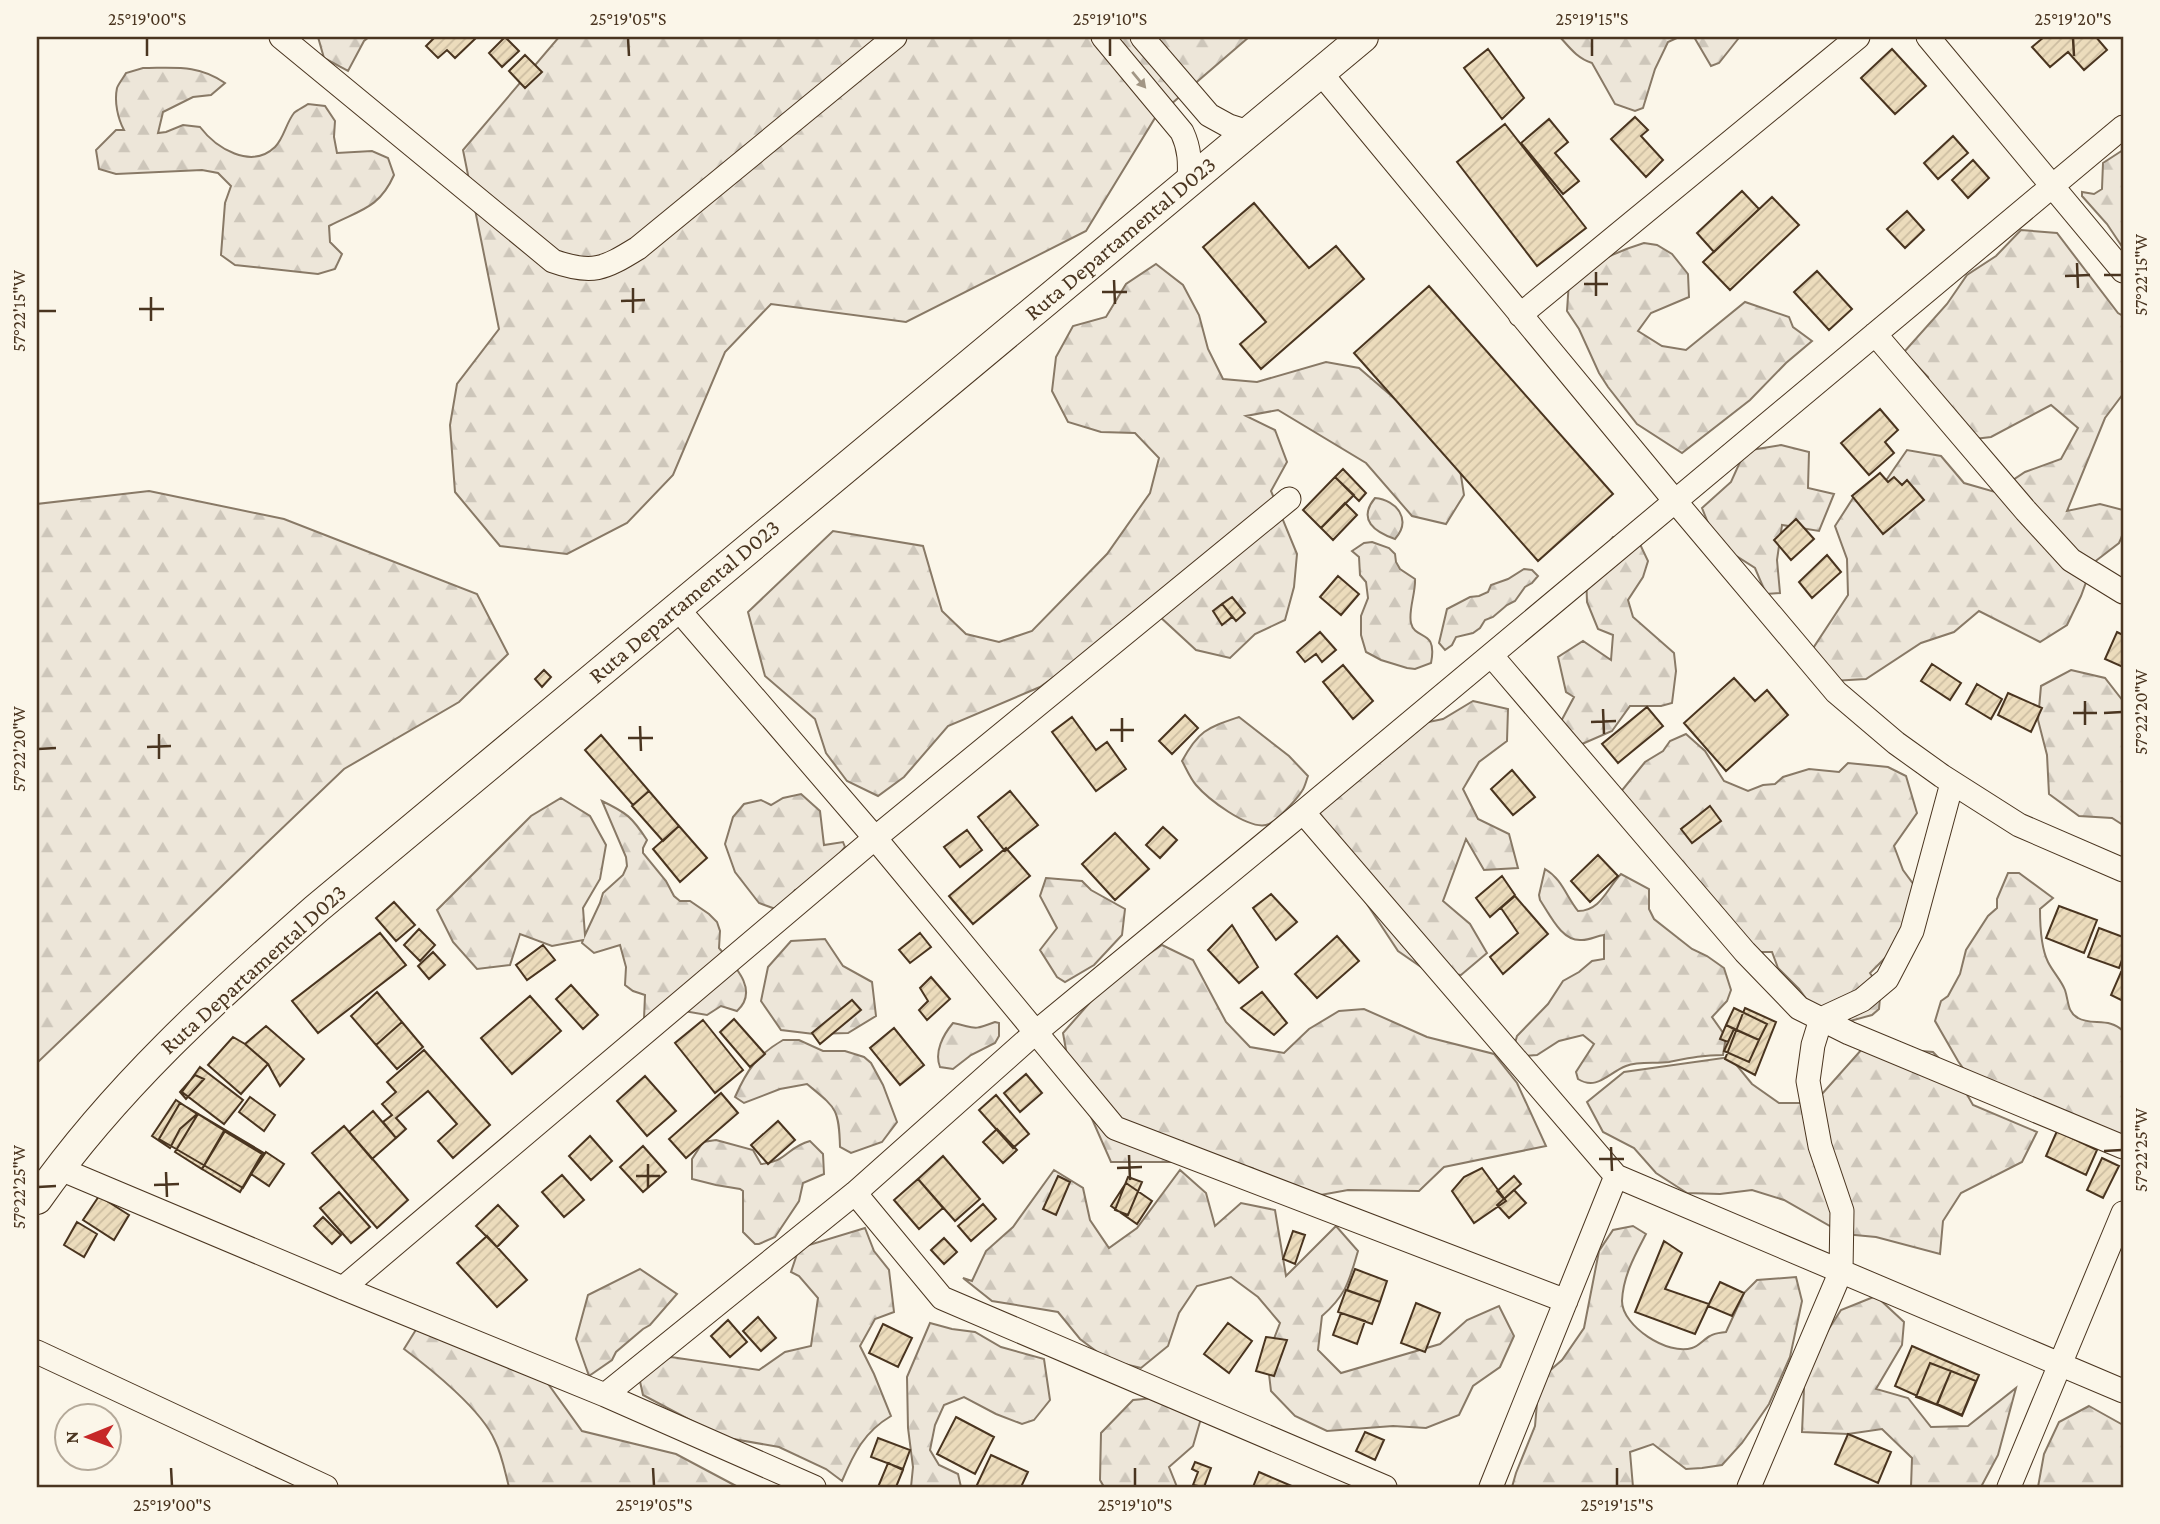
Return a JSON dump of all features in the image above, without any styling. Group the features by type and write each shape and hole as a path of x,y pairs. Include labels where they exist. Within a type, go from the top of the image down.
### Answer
{"main road":[{"name":"Ruta Departamental D023","path":"37,1199 58,1168 113,1102 216,997 316,909 1363,37"}],"street":[{"path":"281,37 553,261 586,270 598,269 617,261 638,248 895,37"},
{"path":"1103,37 1182,132 1190,159 1189,181"},
{"path":"1142,37 1209,115 1229,127 1248,132"},
{"path":"1520,315 1858,37"},
{"path":"1928,37 2123,271"},
{"path":"1320,72 1836,692 1896,743 1952,783 2020,825 2123,870"},
{"path":"605,1395 855,1194 1036,1032 2123,127"},
{"path":"1875,334 2071,560 2123,592"},
{"path":"343,1287 875,838 1289,499"},
{"path":"677,608 875,838 1115,1128 1566,1301"},
{"path":"1491,655 1745,952 1799,1008 1849,1033 2123,1147"},
{"path":"1821,1019 1862,1000 1886,979 1912,931 1952,783"},
{"path":"1303,812 1616,1176 2123,1391"},
{"path":"1749,1487 1841,1272 1842,1211 1820,1146 1808,1081 1821,1019"},
{"path":"58,1168 605,1395 814,1487"},
{"path":"1491,1487 1616,1176"},
{"path":"855,1194 942,1298 1385,1487"},
{"path":"2009,1487 2123,1213"},
{"path":"37,1352 326,1487"}],"green space":[{"path":"318,37 369,37 364,41 348,71 324,58"},
{"path":"559,37 1249,37 1155,118 1086,231 906,322 771,304 725,352 673,475 627,523 567,554 500,546 455,492 450,425 457,384 499,329 463,150"},
{"path":"1560,37 1679,37 1668,42 1655,69 1643,108 1635,111 1615,104 1592,63 1578,55"},
{"path":"1694,37 1738,39 1719,63 1711,66"},
{"path":"143,68 195,70 225,83 211,95 193,97 163,112 158,133 183,125 200,127 224,149 234,154 255,157 266,154 275,147 294,113 308,104 325,106 335,121 337,153 372,151 388,158 394,175 382,195 367,207 329,226 330,242 342,254 335,269 318,274 235,265 221,255 225,203 231,186 218,173 202,170 116,174 99,169 96,150 116,130 124,130 117,110 117,88 126,73"},
{"path":"2123,150 2123,248 2107,224 2082,196 2082,192 2094,194 2102,189 2103,163"},
{"path":"2021,230 2057,233 2123,316 2123,394 2105,418 2067,511 2100,504 2123,510 2123,534 2119,543 2093,563 2067,625 2040,642 1979,611 1954,632 1921,643 1866,679 1832,681 1808,656 1848,595 1847,559 1835,526 1855,495 1887,479 1907,450 1941,456 1964,483 1995,492 2025,472 2061,459 2078,428 2051,405 1991,437 1958,441 1937,411 1928,377 1904,352 1947,304 1967,275 1996,256"},
{"path":"1644,243 1657,245 1672,254 1688,274 1689,297 1651,313 1638,331 1662,346 1686,350 1745,302 1789,317 1793,327 1812,341 1750,400 1682,453 1637,424 1599,373 1579,329 1567,311 1569,281 1605,259"},
{"path":"1156,264 1183,285 1199,315 1208,349 1223,379 1257,382 1326,362 1359,368 1438,436 1459,463 1464,495 1446,524 1412,516 1366,463 1278,410 1246,416 1275,430 1287,462 1271,491 1297,554 1294,587 1285,620 1255,634 1230,658 1196,650 1146,604 1123,628 1040,687 948,726 904,777 878,796 847,781 826,753 815,719 765,676 748,612 833,531 923,546 942,611 966,634 999,642 1032,631 1107,554 1150,493 1159,458 1135,433 1101,432 1068,422 1052,391 1056,357 1073,326 1106,317 1126,284"},
{"path":"1781,445 1809,452 1808,488 1834,494 1819,531 1782,525 1777,560 1780,593 1766,594 1755,568 1716,543 1702,508 1731,482 1745,451"},
{"path":"149,491 284,519 477,594 508,654 459,702 344,769 37,1063 37,504"},
{"path":"1375,498 1390,503 1400,512 1402,525 1395,539 1375,529 1368,519 1370,506"},
{"path":"1613,537 1638,540 1648,561 1643,577 1628,600 1633,617 1674,653 1676,671 1672,703 1661,706 1630,706 1612,731 1582,744 1558,727 1574,697 1566,692 1558,657 1583,641 1611,660 1613,635 1598,629 1587,602 1586,572"},
{"path":"1372,542 1389,548 1395,554 1400,569 1415,579 1411,623 1417,632 1429,640 1431,663 1415,669 1407,668 1366,652 1361,635 1361,616 1368,598 1366,582 1360,575 1359,557 1352,551 1364,543"},
{"path":"1524,569 1532,570 1538,576 1525,587 1515,601 1485,620 1473,633 1456,637 1452,645 1445,650 1439,643 1447,609 1470,597 1488,592 1491,585"},
{"path":"2071,670 2105,678 2123,701 2123,825 2112,818 2079,816 2049,794 2047,755 2038,720 2041,686"},
{"path":"1473,701 1508,709 1507,741 1479,762 1463,789 1478,819 1509,834 1518,868 1484,870 1466,839 1443,901 1470,924 1487,953 1461,975 1427,971 1398,951 1359,892 1310,827 1318,792 1409,726 1443,719"},
{"path":"1239,717 1289,756 1308,776 1295,800 1270,824 1258,825 1249,822 1218,805 1196,785 1182,761 1199,736 1219,724"},
{"path":"1686,734 1705,751 1724,781 1748,791 1775,784 1783,777 1809,769 1839,772 1848,763 1888,767 1906,776 1917,813 1894,846 1903,870 1914,885 1911,925 1870,973 1880,993 1879,1009 1872,1015 1843,1023 1810,1004 1778,968 1772,952 1754,955 1619,794 1645,762 1663,751 1670,741"},
{"path":"801,794 820,811 824,845 843,842 845,847 816,883 795,890 781,911 759,903 735,872 725,844 733,817 744,804 761,800 771,805 783,798"},
{"path":"561,798 590,816 606,845 600,879 583,908 585,935 603,893 623,875 627,866 626,857 602,801 628,816 637,826 647,840 643,853 666,881 674,896 680,901 690,901 717,922 720,931 719,948 737,970 745,986 746,995 737,1011 721,1006 707,1015 684,1011 644,1019 645,995 625,985 626,967 620,945 594,953 582,943 583,940 552,946 520,934 510,965 477,969 453,942 437,910 531,816"},
{"path":"1545,869 1560,883 1578,911 1598,903 1621,874 1649,889 1649,909 1654,919 1692,949 1724,968 1731,990 1727,1001 1712,1017 1726,1037 1723,1055 1664,1063 1631,1064 1591,1083 1578,1079 1576,1072 1594,1044 1583,1035 1559,1041 1537,1055 1511,1057 1517,1036 1548,1004 1563,981 1592,961 1604,959 1604,935 1585,940 1568,937 1552,920 1539,895"},
{"path":"2008,873 2019,873 2053,898 2040,909 2042,943 2048,962 2065,990 2072,1013 2083,1020 2112,1024 2123,1031 2123,1146 1972,1081 1935,1021 1941,1001 1948,996 1960,974 1966,950 1988,916 1997,908 1997,899"},
{"path":"1046,878 1082,881 1091,890 1125,909 1122,935 1094,965 1065,982 1057,977 1040,950 1057,928 1040,896"},
{"path":"825,939 843,966 872,982 876,1016 848,1033 814,1034 781,1030 761,1001 768,967 791,941"},
{"path":"1162,945 1193,960 1226,1022 1250,1047 1284,1053 1309,1029 1339,1011 1364,1009 1427,1037 1494,1054 1517,1083 1546,1146 1444,1167 1419,1191 1348,1190 1315,1196 1283,1186 1252,1168 1219,1162 1111,1162 1069,1067 1063,1033 1108,982"},
{"path":"953,1023 974,1028 999,1023 999,1036 995,1043 971,1055 953,1069 940,1067 940,1044"},
{"path":"783,1040 799,1040 823,1051 845,1051 864,1057 871,1063 883,1085 897,1122 882,1142 851,1153 840,1147 834,1110 807,1084 780,1089 744,1103 735,1097 754,1064 766,1051"},
{"path":"1862,1049 1933,1052 1957,1077 1973,1105 2037,1132 2022,1162 1961,1193 1943,1221 1940,1254 1876,1237 1844,1234 1784,1200 1752,1190 1720,1194 1687,1193 1656,1173 1634,1148 1603,1132 1587,1102 1624,1072 1730,1057 1752,1084 1779,1103 1814,1103"},
{"path":"716,1140 753,1150 761,1164 770,1163 810,1141 823,1154 824,1174 803,1183 799,1201 775,1237 755,1244 743,1232 743,1191 692,1179 692,1159 703,1142"},
{"path":"1054,1170 1083,1188 1090,1220 1109,1248 1137,1228 1180,1170 1206,1193 1215,1226 1241,1203 1275,1210 1286,1276 1336,1226 1358,1251 1346,1286 1337,1301 1322,1316 1318,1350 1341,1373 1440,1344 1467,1320 1499,1306 1514,1336 1500,1367 1473,1386 1459,1415 1426,1428 1393,1426 1327,1431 1295,1416 1271,1391 1267,1357 1280,1323 1258,1297 1231,1277 1197,1286 1179,1313 1168,1346 1141,1368 1108,1360 1080,1339 1058,1312 992,1301 963,1278 972,1281 986,1251 1013,1227"},
{"path":"1633,1226 1646,1234 1630,1266 1625,1283 1622,1301 1624,1311 1648,1337 1671,1348 1692,1348 1712,1335 1726,1332 1744,1293 1757,1280 1796,1277 1802,1301 1790,1357 1769,1404 1742,1443 1722,1465 1686,1469 1653,1444 1630,1452 1633,1487 1512,1487 1535,1426 1539,1380 1562,1360 1584,1328 1599,1251 1613,1230"},
{"path":"865,1228 874,1251 889,1270 894,1312 875,1319 860,1346 891,1416 867,1436 842,1481 826,1469 779,1447 722,1437 643,1395 637,1368 671,1357 759,1370 785,1352 811,1346 818,1298 799,1276 791,1272 799,1248"},
{"path":"640,1269 677,1294 650,1325 616,1352 612,1360 589,1376 576,1339 588,1295"},
{"path":"1876,1296 1904,1322 1902,1345 1876,1389 1908,1398 1931,1427 1968,1426 2016,1388 1998,1455 1981,1487 1911,1487 1912,1458 1882,1429 1848,1434 1802,1432 1805,1366 1841,1310"},
{"path":"422,1320 541,1374 582,1431 676,1454 738,1487 509,1487 497,1446 479,1416 441,1379 404,1349"},
{"path":"930,1323 975,1332 1001,1347 1044,1359 1050,1400 1034,1420 1022,1424 964,1397 944,1405 935,1425 930,1450 939,1465 958,1474 961,1487 911,1487 913,1467 908,1428 907,1377"},
{"path":"1176,1396 1202,1415 1193,1446 1169,1467 1177,1487 1104,1487 1100,1480 1101,1433 1133,1400"},
{"path":"2089,1406 2123,1425 2123,1487 2038,1487 2044,1454 2059,1422"}],"building":[{"path":"435,37 477,37 455,58 447,50 438,58 426,46"},
{"path":"505,37 519,51 502,67 489,53"},
{"path":"2044,37 2096,37 2107,50 2084,70 2068,52 2050,67 2032,47"},
{"path":"1488,49 1524,98 1502,119 1464,68"},
{"path":"1892,49 1926,86 1895,114 1861,78"},
{"path":"525,55 542,72 525,88 509,71"},
{"path":"1635,117 1648,130 1641,136 1663,160 1646,177 1611,139"},
{"path":"1549,119 1568,142 1555,153 1579,181 1563,194 1521,143"},
{"path":"1505,124 1586,228 1537,266 1457,162"},
{"path":"1953,136 1968,153 1938,179 1924,163"},
{"path":"1973,160 1989,178 1968,198 1952,180"},
{"path":"1742,191 1759,209 1714,252 1697,233"},
{"path":"1772,197 1799,225 1730,290 1703,262"},
{"path":"1254,203 1309,268 1336,246 1364,279 1261,369 1240,344 1266,322 1203,247"},
{"path":"1907,211 1924,230 1905,248 1887,229"},
{"path":"1817,271 1852,309 1829,330 1794,292"},
{"path":"1429,286 1613,494 1538,561 1354,353"},
{"path":"1880,409 1898,430 1885,442 1894,453 1869,475 1841,443"},
{"path":"1343,469 1366,493 1359,501 1335,477"},
{"path":"1880,473 1888,482 1894,477 1902,485 1907,480 1924,500 1883,534 1852,496"},
{"path":"1335,477 1354,495 1321,528 1303,510"},
{"path":"1345,503 1357,515 1333,540 1321,528"},
{"path":"1796,519 1814,539 1791,560 1774,540"},
{"path":"1827,555 1841,572 1812,598 1799,582"},
{"path":"1338,576 1359,594 1341,615 1320,597"},
{"path":"1232,597 1245,613 1236,621 1222,604"},
{"path":"1222,604 1232,617 1222,625 1213,611"},
{"path":"1320,632 1336,650 1322,662 1316,654 1305,662 1297,652"},
{"path":"2117,632 2123,635 2123,667 2105,659"},
{"path":"1932,664 1961,683 1950,700 1921,681"},
{"path":"1343,665 1373,701 1353,719 1323,682"},
{"path":"544,670 551,677 542,687 535,679"},
{"path":"1734,678 1755,701 1767,690 1788,715 1726,771 1684,723"},
{"path":"1977,684 2002,699 1991,719 1966,704"},
{"path":"2008,693 2042,708 2031,732 1998,715"},
{"path":"1647,707 1663,726 1618,763 1602,744"},
{"path":"1185,715 1198,728 1172,754 1159,741"},
{"path":"1072,717 1096,750 1107,742 1126,769 1096,791 1052,732"},
{"path":"601,735 649,791 633,805 585,750"},
{"path":"1512,770 1535,797 1513,815 1491,789"},
{"path":"649,791 679,826 663,841 632,806"},
{"path":"1010,791 1038,825 1005,851 978,817"},
{"path":"1710,806 1721,821 1692,843 1681,829"},
{"path":"679,826 707,858 680,882 653,849"},
{"path":"1163,827 1177,840 1160,858 1146,845"},
{"path":"967,830 982,850 960,867 944,847"},
{"path":"1115,833 1149,869 1115,900 1082,864"},
{"path":"1006,848 1030,876 973,924 949,896"},
{"path":"1598,855 1618,876 1590,902 1571,881"},
{"path":"1502,876 1515,895 1490,917 1476,898"},
{"path":"1271,894 1297,922 1276,940 1253,908"},
{"path":"1515,896 1548,934 1503,974 1490,957 1518,933 1501,908"},
{"path":"394,902 415,925 396,941 376,918"},
{"path":"2059,906 2097,920 2084,953 2046,938"},
{"path":"1232,925 1258,967 1239,983 1208,950"},
{"path":"2099,928 2123,937 2123,957 2119,968 2088,957"},
{"path":"419,929 435,945 420,961 404,945"},
{"path":"380,933 406,965 318,1033 292,1001"},
{"path":"920,933 931,947 910,963 899,950"},
{"path":"1337,936 1359,961 1317,998 1295,974"},
{"path":"543,945 555,960 527,980 516,965"},
{"path":"433,952 445,965 429,979 418,966"},
{"path":"2121,972 2123,973 2123,1001 2111,995"},
{"path":"931,977 950,999 927,1020 919,1010 928,1001 920,988"},
{"path":"571,985 598,1015 583,1029 556,999"},
{"path":"377,992 402,1022 376,1045 351,1016"},
{"path":"1262,992 1287,1023 1274,1035 1241,1008"},
{"path":"530,996 561,1031 512,1074 481,1038"},
{"path":"852,1000 861,1010 820,1044 812,1033"},
{"path":"1734,1008 1767,1024 1759,1040 1726,1025"},
{"path":"1745,1008 1776,1022 1755,1075 1725,1059"},
{"path":"734,1019 765,1054 750,1067 720,1032"},
{"path":"703,1020 743,1070 715,1093 675,1043"},
{"path":"402,1022 423,1047 397,1069 376,1045"},
{"path":"1726,1025 1734,1029 1728,1042 1720,1039"},
{"path":"266,1026 304,1059 280,1086 268,1064 245,1044"},
{"path":"894,1028 924,1065 900,1085 870,1048"},
{"path":"1734,1029 1759,1040 1749,1062 1724,1051"},
{"path":"233,1037 268,1064 241,1094 208,1065"},
{"path":"424,1050 490,1125 453,1158 438,1141 457,1124 428,1091 396,1118 406,1129 396,1138 383,1122 392,1115 382,1104 396,1092 387,1082"},
{"path":"200,1067 243,1100 224,1124 182,1092"},
{"path":"1026,1074 1042,1093 1020,1112 1004,1093"},
{"path":"195,1075 204,1079 186,1099 180,1092"},
{"path":"645,1076 676,1111 647,1136 617,1101"},
{"path":"721,1093 738,1113 686,1158 669,1139"},
{"path":"996,1095 1029,1134 1013,1148 979,1110"},
{"path":"250,1097 275,1115 264,1131 239,1112"},
{"path":"176,1100 197,1114 180,1129 170,1148 152,1136"},
{"path":"180,1103 264,1153 243,1188 159,1139"},
{"path":"373,1111 396,1138 372,1159 349,1132"},
{"path":"198,1114 225,1131 202,1169 175,1152"},
{"path":"778,1121 795,1140 768,1164 751,1145"},
{"path":"344,1126 408,1200 377,1228 312,1153"},
{"path":"997,1129 1017,1150 1003,1163 983,1142"},
{"path":"224,1131 262,1154 240,1192 202,1169"},
{"path":"2057,1131 2097,1150 2086,1175 2046,1156"},
{"path":"590,1136 612,1161 591,1180 569,1156"},
{"path":"643,1146 666,1172 643,1192 620,1167"},
{"path":"266,1152 284,1164 269,1186 251,1174"},
{"path":"943,1156 980,1199 955,1221 918,1179"},
{"path":"2102,1158 2119,1166 2103,1198 2087,1190"},
{"path":"1482,1168 1506,1201 1474,1223 1452,1191 1464,1177"},
{"path":"562,1175 584,1200 564,1217 542,1192"},
{"path":"1058,1176 1070,1182 1056,1215 1043,1209"},
{"path":"1514,1176 1521,1184 1504,1199 1497,1191"},
{"path":"1128,1177 1142,1182 1128,1215 1115,1210"},
{"path":"918,1179 943,1208 919,1229 894,1200"},
{"path":"1126,1183 1152,1201 1137,1224 1111,1206"},
{"path":"1514,1190 1526,1203 1509,1218 1497,1205"},
{"path":"339,1192 370,1227 351,1243 320,1208"},
{"path":"99,1196 129,1215 114,1240 83,1220"},
{"path":"983,1204 996,1219 971,1241 958,1226"},
{"path":"498,1205 518,1226 497,1247 476,1226"},
{"path":"323,1217 341,1235 332,1244 314,1226"},
{"path":"77,1222 97,1234 84,1257 64,1245"},
{"path":"1293,1231 1305,1235 1295,1264 1283,1259"},
{"path":"487,1236 527,1280 497,1307 457,1263"},
{"path":"944,1238 957,1252 944,1264 931,1250"},
{"path":"1664,1241 1682,1253 1665,1289 1709,1304 1695,1334 1635,1312"},
{"path":"1355,1269 1387,1281 1380,1302 1347,1290"},
{"path":"1720,1282 1744,1293 1732,1316 1708,1306"},
{"path":"1346,1290 1380,1302 1372,1324 1338,1312"},
{"path":"1416,1303 1440,1313 1425,1352 1401,1343"},
{"path":"1341,1313 1365,1321 1357,1344 1333,1335"},
{"path":"758,1317 776,1338 761,1351 743,1331"},
{"path":"728,1320 747,1342 730,1357 711,1336"},
{"path":"1228,1323 1252,1341 1229,1373 1204,1354"},
{"path":"883,1324 912,1338 898,1367 869,1353"},
{"path":"1266,1337 1287,1340 1274,1376 1256,1371"},
{"path":"1912,1346 1979,1375 1962,1416 1895,1386"},
{"path":"1930,1363 1951,1371 1937,1405 1916,1397"},
{"path":"1951,1371 1976,1381 1962,1415 1937,1404"},
{"path":"956,1417 994,1437 975,1474 937,1454"},
{"path":"1365,1432 1384,1440 1375,1460 1356,1451"},
{"path":"1848,1434 1891,1452 1878,1483 1835,1464"},
{"path":"878,1438 910,1450 903,1469 871,1457"},
{"path":"991,1455 1028,1472 1021,1487 976,1487"},
{"path":"1195,1462 1211,1468 1204,1487 1193,1485 1198,1472 1192,1469"},
{"path":"888,1463 903,1470 896,1487 878,1487"},
{"path":"1259,1472 1294,1487 1253,1487"}]}
